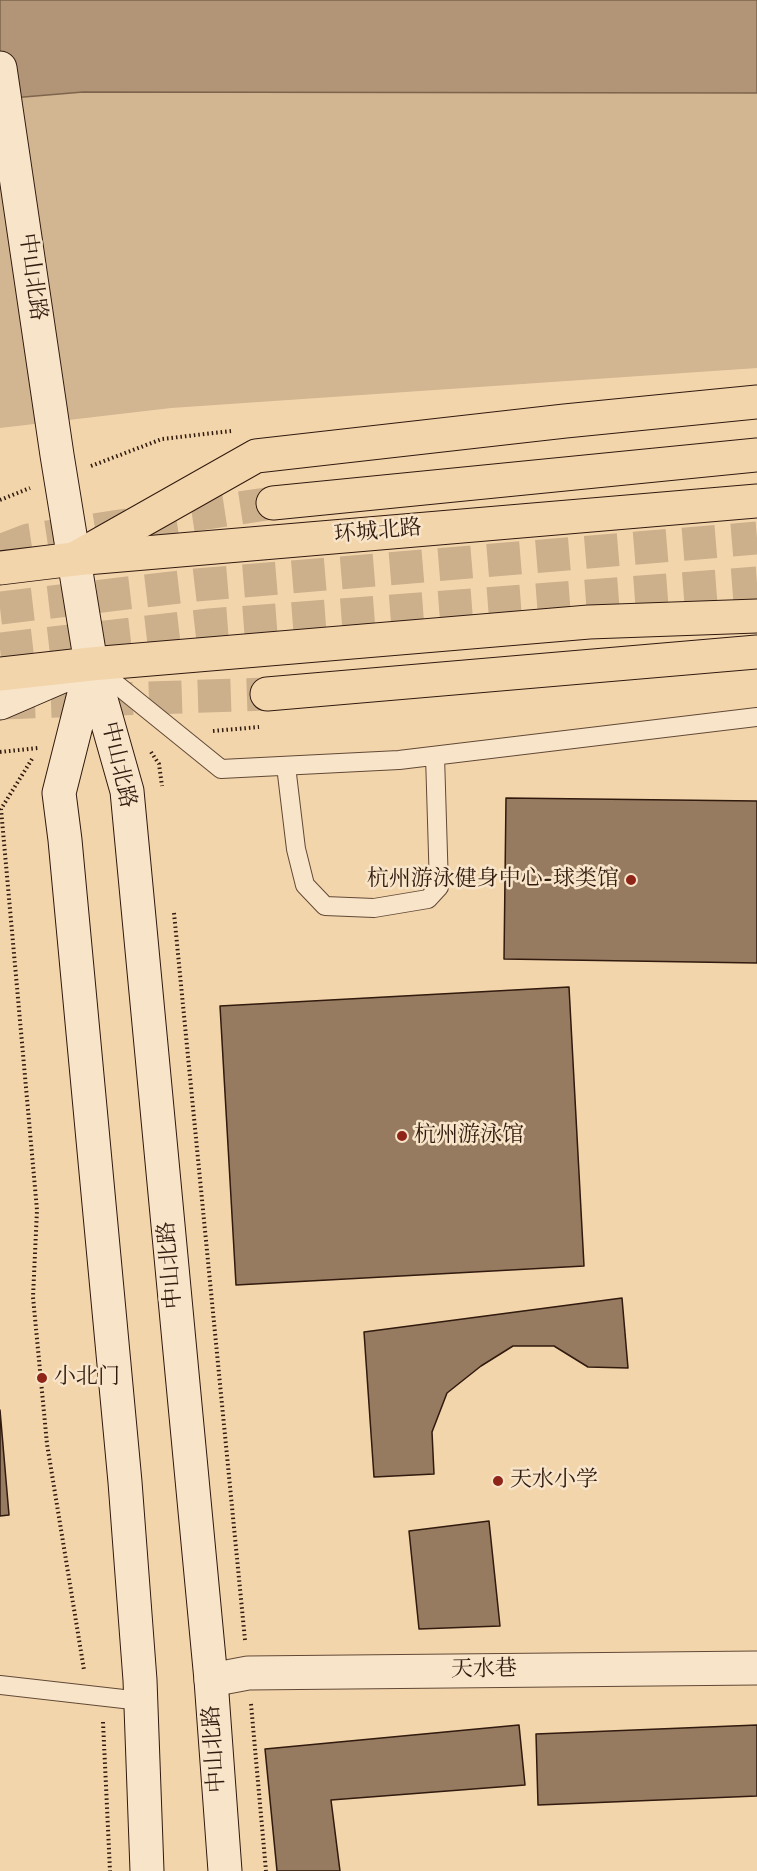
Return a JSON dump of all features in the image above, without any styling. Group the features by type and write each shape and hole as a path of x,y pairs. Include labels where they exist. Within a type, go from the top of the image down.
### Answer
{"main road":[{"name":"中山北路","path":"0,68 57,455 91,664 127,791 211,1680 225,1871"},
{"path":"74,559 256,456 757,402"},
{"path":"273,503 757,455"},
{"name":"环城北路","path":"0,568 74,559 757,501"},
{"path":"0,674 91,664 589,622 757,616"},
{"path":"267,694 757,652"},
{"name":"中山北路","path":"91,664 58,792 65,840 120,1425 141,1701 147,1871"},
{"path":"0,703 91,664"},
{"name":"天水巷","path":"211,1680 248,1673 757,1668"}],"lane":[{"path":"91,664 221,769 399,760 757,717"},
{"path":"286,766 296,849 305,885 325,906 374,908 428,899 439,887 435,756"},
{"path":"0,1685 141,1701"}],"path":[{"path":"39,748 1,809 37,1210 33,1297 47,1444 85,1676 102,1697 110,1871"}],"shaded area":[{"path":"0,0 757,0 757,93 83,92 0,99"},
{"path":"83,92 757,93 757,368 171,408 0,428 0,99"}],"building":[{"name":"杭州游泳健身中心-球类馆","path":"506,798 757,801 757,963 504,959"},
{"name":"杭州游泳馆","path":"569,987 584,1266 236,1285 220,1006"},
{"path":"622,1298 628,1368 588,1367 554,1346 513,1346 481,1366 447,1393 432,1432 434,1474 374,1477 364,1332"},
{"path":"0,1410 9,1515 0,1516"},
{"path":"489,1521 500,1626 419,1629 409,1531"},
{"path":"519,1725 525,1785 331,1800 340,1871 277,1871 265,1749"},
{"path":"757,1725 757,1796 538,1805 536,1734"}],"tunnel":[{"path":"0,551 28,540 273,503"},
{"path":"0,608 196,585 757,538"},
{"path":"0,649 209,625 757,583"},
{"path":"2,703 267,694"}],"place":[{"name":"杭州游泳健身中心-球类馆","path":"631,880"},
{"name":"杭州游泳馆","path":"402,1136"},
{"name":"小北门","path":"42,1378"},
{"name":"天水小学","path":"498,1481"}]}
